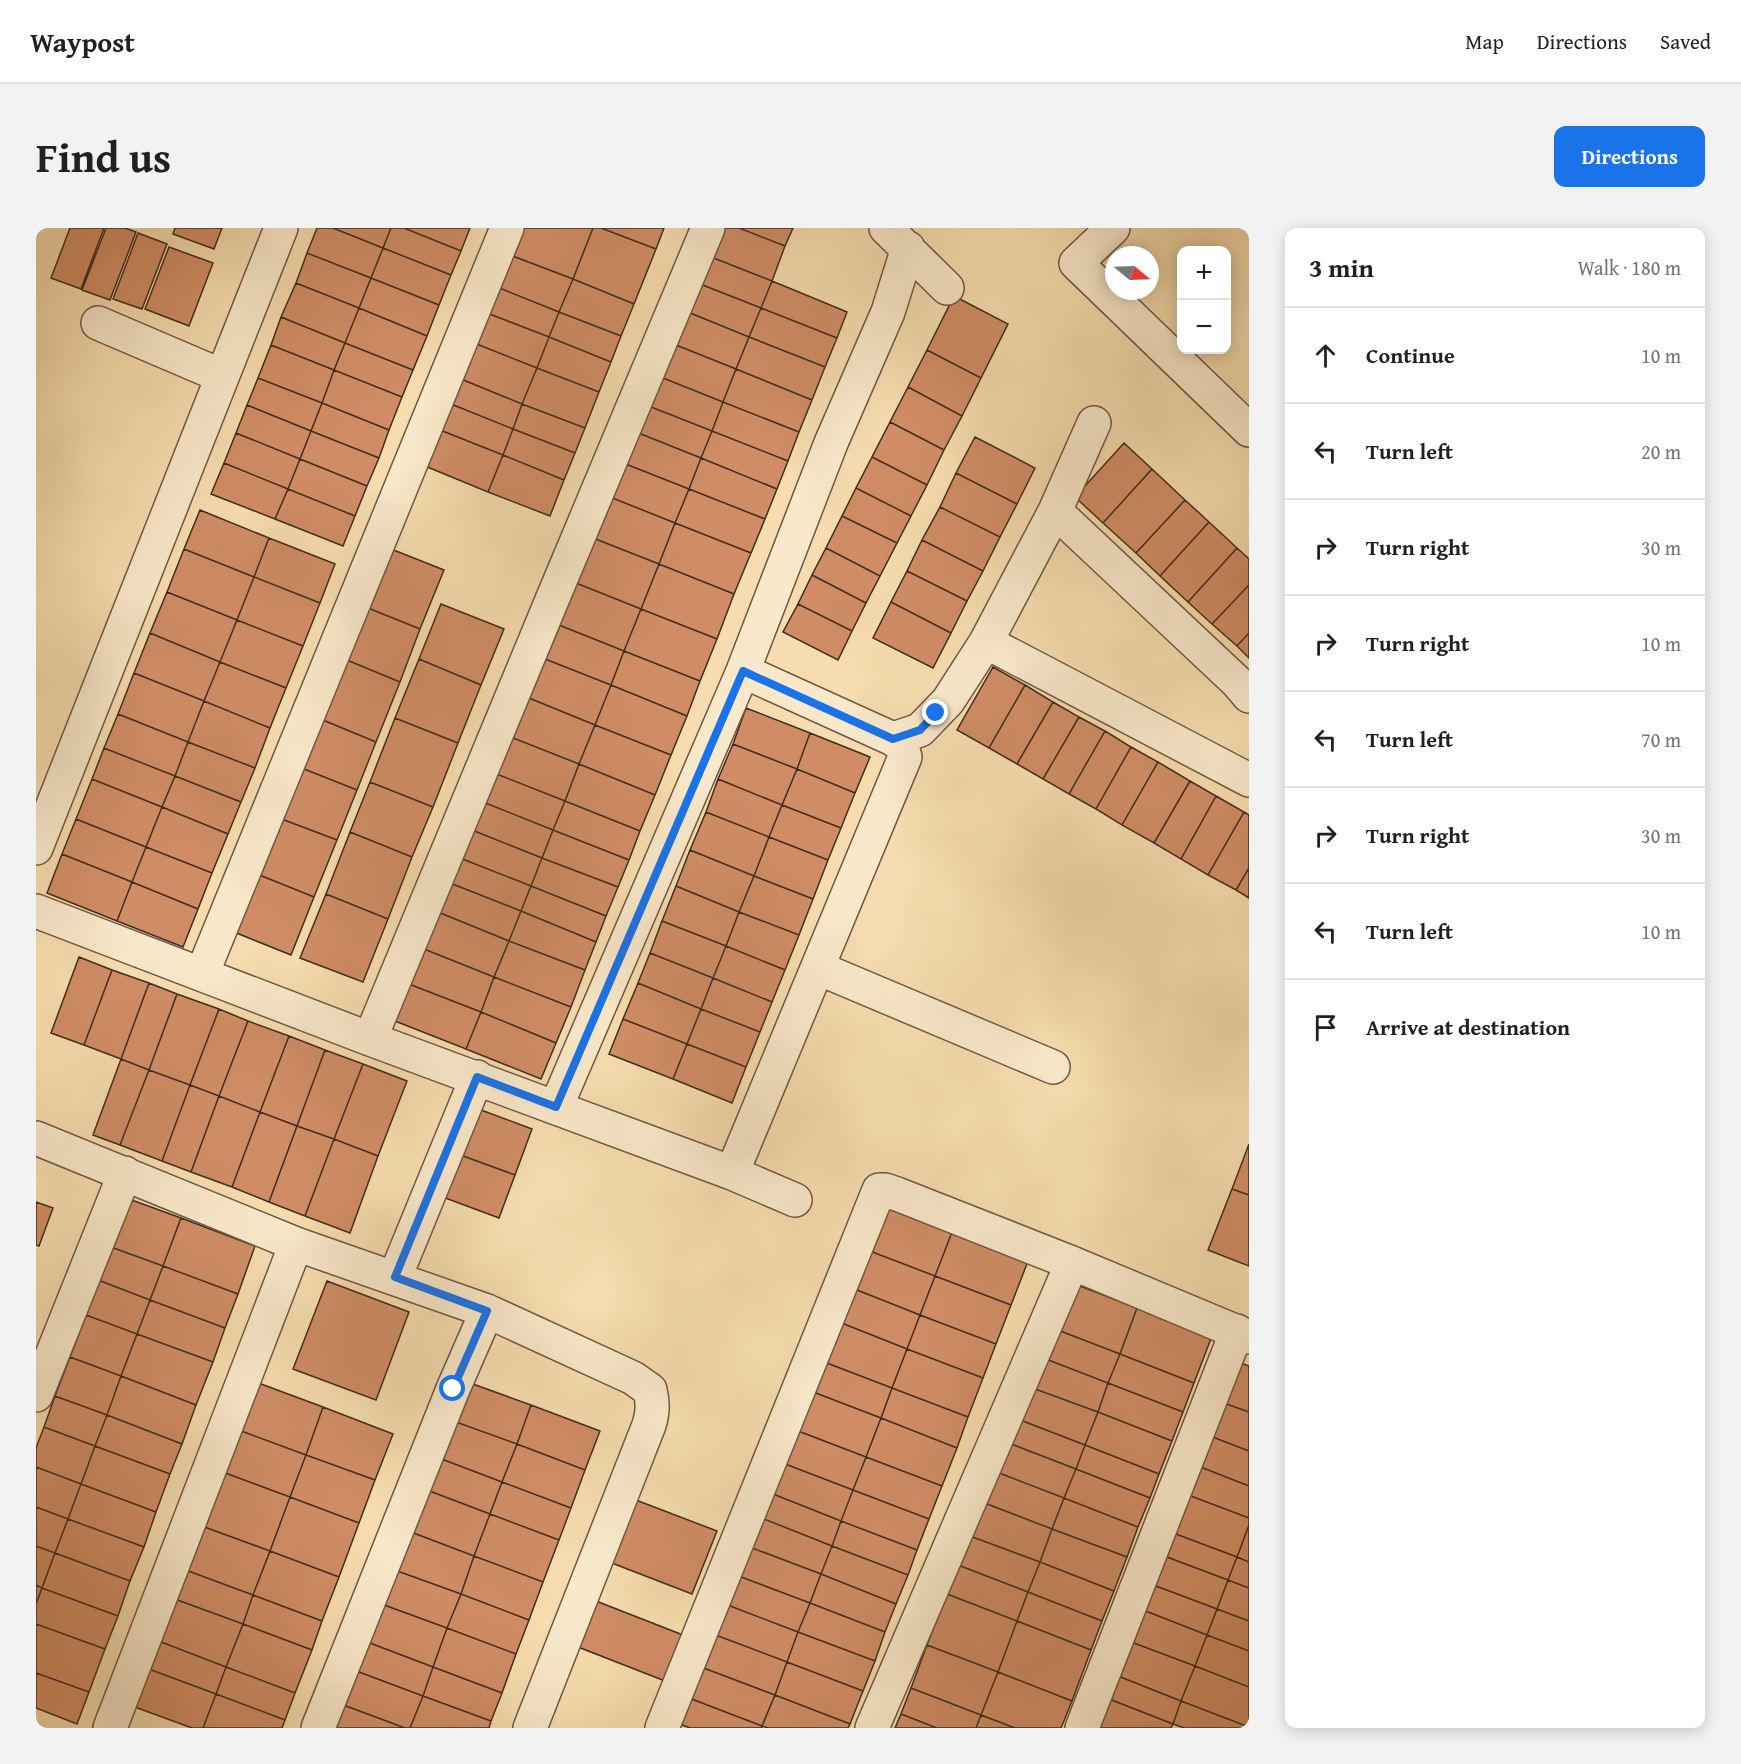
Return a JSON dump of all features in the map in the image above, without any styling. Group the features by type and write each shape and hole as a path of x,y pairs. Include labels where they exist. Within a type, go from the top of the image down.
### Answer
{"street":[{"path":"36,848 281,228"},
{"path":"202,974 507,228"},
{"path":"370,1039 708,228"},
{"path":"1113,228 1076,263 1249,430"},
{"path":"897,238 947,288"},
{"path":"556,1107 743,671 831,443 888,312 897,238"},
{"path":"98,323 222,376"},
{"path":"893,739 920,730 948,701 986,642 1055,511 1094,423"},
{"path":"1055,511 1237,682 1249,696"},
{"path":"986,642 1249,780"},
{"path":"732,1173 903,767 905,757 902,746 893,739 743,671"},
{"path":"36,911 370,1039 732,1173 795,1200"},
{"path":"818,968 1053,1067"},
{"path":"395,1277 477,1077"},
{"path":"36,1138 296,1244 487,1311 633,1378 650,1390 653,1413 649,1425 530,1728"},
{"path":"36,1395 125,1173"},
{"path":"662,1728 879,1190 885,1190 1072,1263 1243,1334 1082,1728"},
{"path":"110,1728 296,1244"},
{"path":"872,1728 1072,1263"},
{"path":"318,1728 453,1389 487,1311"}],"building":[{"path":"70,228 104,228 81,289 51,278"},
{"path":"106,228 125,228 136,232 110,300 82,290"},
{"path":"175,228 222,228 214,249 173,234"},
{"path":"317,228 333,228 383,248 371,278 307,253"},
{"path":"333,228 391,228 383,248"},
{"path":"391,228 404,228 461,251 451,275 383,248"},
{"path":"404,228 470,228 461,251"},
{"path":"521,228 593,228 573,279 510,255"},
{"path":"593,228 601,228 656,249 634,304 573,279"},
{"path":"601,228 664,228 656,249"},
{"path":"711,228 739,228 785,246 772,281 701,253"},
{"path":"739,228 793,228 785,246"},
{"path":"138,233 167,244 142,309 113,299"},
{"path":"169,247 213,263 189,326 145,309"},
{"path":"383,248 451,275 439,305 371,278"},
{"path":"307,253 371,278 359,308 296,283"},
{"path":"701,253 772,281 761,308 690,280"},
{"path":"510,255 573,279 559,312 497,287"},
{"path":"371,278 439,305 427,336 359,308"},
{"path":"573,279 634,304 621,336 559,312"},
{"path":"690,280 761,308 749,337 678,308"},
{"path":"772,281 847,312 837,338 761,308"},
{"path":"296,283 359,308 345,343 281,317"},
{"path":"497,287 559,312 549,337 487,313"},
{"path":"954,296 1008,324 981,378 927,350"},
{"path":"359,308 427,336 413,370 345,343"},
{"path":"678,308 749,337 736,369 666,341"},
{"path":"761,308 837,338 825,367 749,337"},
{"path":"559,312 621,336 611,362 549,337"},
{"path":"487,313 549,337 537,368 474,343"},
{"path":"281,317 345,343 334,370 271,345"},
{"path":"549,337 611,362 599,392 537,368"},
{"path":"749,337 825,367 812,400 736,369"},
{"path":"666,341 736,369 723,402 653,374"},
{"path":"345,343 413,370 402,397 334,370"},
{"path":"474,343 537,368 522,404 461,379"},
{"path":"271,345 334,370 322,403 258,378"},
{"path":"927,350 981,378 962,416 908,387"},
{"path":"537,368 599,392 585,428 522,404"},
{"path":"736,369 812,400 799,432 723,402"},
{"path":"334,370 402,397 389,430 322,403"},
{"path":"653,374 723,402 712,431 641,403"},
{"path":"258,378 322,403 311,431 247,405"},
{"path":"461,379 522,404 513,429 451,404"},
{"path":"908,387 962,416 944,450 890,422"},
{"path":"723,402 799,432 788,461 712,431"},
{"path":"322,403 389,430 379,458 311,431"},
{"path":"641,403 712,431 701,458 631,430"},
{"path":"451,404 513,429 503,455 440,430"},
{"path":"522,404 585,428 575,453 513,429"},
{"path":"247,405 311,431 300,459 236,433"},
{"path":"890,422 944,450 927,485 872,457"},
{"path":"513,429 575,453 564,480 503,455"},
{"path":"440,430 503,455 488,492 425,466"},
{"path":"631,430 701,458 689,489 618,461"},
{"path":"311,431 379,458 367,486 300,459"},
{"path":"712,431 788,461 777,489 701,458"},
{"path":"236,433 300,459 288,489 224,463"},
{"path":"975,437 1035,468 1017,504 956,473"},
{"path":"1124,443 1152,469 1103,523 1075,497"},
{"path":"503,455 564,480 550,516 488,492"},
{"path":"872,457 927,485 911,516 856,488"},
{"path":"701,458 777,489 765,519 689,489"},
{"path":"300,459 367,486 355,516 288,489"},
{"path":"618,461 689,489 675,523 605,495"},
{"path":"224,463 288,489 275,519 211,494"},
{"path":"1152,469 1185,500 1136,553 1103,523"},
{"path":"956,473 1017,504 1000,537 940,507"},
{"path":"856,488 911,516 897,543 842,516"},
{"path":"288,489 355,516 343,546 275,519"},
{"path":"689,489 765,519 751,553 675,523"},
{"path":"605,495 675,523 659,564 588,536"},
{"path":"1185,500 1209,522 1160,576 1136,553"},
{"path":"940,507 1000,537 983,571 922,540"},
{"path":"200,510 269,538 254,577 184,549"},
{"path":"842,516 897,543 880,576 826,548"},
{"path":"1209,522 1237,548 1188,602 1160,576"},
{"path":"675,523 751,553 734,594 659,564"},
{"path":"588,536 659,564 641,609 571,581"},
{"path":"269,538 335,564 320,603 254,577"},
{"path":"922,540 983,571 967,601 907,571"},
{"path":"386,547 444,570 420,629 363,606"},
{"path":"826,548 880,576 866,603 812,575"},
{"path":"1237,548 1249,559 1249,585 1212,624 1188,602"},
{"path":"184,549 254,577 237,620 167,592"},
{"path":"659,564 734,594 717,639 641,609"},
{"path":"907,571 967,601 951,633 891,602"},
{"path":"812,575 866,603 852,631 798,604"},
{"path":"254,577 320,603 303,646 237,620"},
{"path":"571,581 641,609 624,651 554,623"},
{"path":"1249,585 1249,633 1237,646 1212,624"},
{"path":"167,592 237,620 220,662 150,633"},
{"path":"891,602 951,633 933,668 873,638"},
{"path":"441,604 504,629 481,685 419,659"},
{"path":"798,604 852,631 838,660 783,632"},
{"path":"363,606 420,629 400,682 342,658"},
{"path":"641,609 717,639 700,681 624,651"},
{"path":"237,620 303,646 286,688 220,662"},
{"path":"554,623 624,651 611,685 540,657"},
{"path":"150,633 220,662 204,701 134,673"},
{"path":"1249,633 1249,658 1237,646"},
{"path":"624,651 700,681 687,716 611,685"},
{"path":"540,657 611,685 595,725 524,696"},
{"path":"342,658 400,682 376,742 318,718"},
{"path":"419,659 481,685 458,743 395,718"},
{"path":"220,662 286,688 270,728 204,701"},
{"path":"993,667 1025,685 989,748 957,730"},
{"path":"134,673 204,701 188,742 118,714"},
{"path":"611,685 687,716 671,755 595,725"},
{"path":"1025,685 1053,702 1017,764 989,748"},
{"path":"524,696 595,725 579,764 508,736"},
{"path":"204,701 270,728 255,768 188,742"},
{"path":"1053,702 1079,717 1043,779 1017,764"},
{"path":"746,708 810,733 797,769 733,744"},
{"path":"118,714 188,742 175,776 104,748"},
{"path":"1079,717 1105,731 1069,794 1043,779"},
{"path":"318,718 376,742 357,790 299,767"},
{"path":"395,718 458,743 433,807 370,782"},
{"path":"595,725 671,755 655,795 579,764"},
{"path":"1105,731 1131,747 1096,809 1069,794"},
{"path":"810,733 870,757 855,793 797,769"},
{"path":"508,736 579,764 565,801 494,773"},
{"path":"188,742 255,768 241,802 175,776"},
{"path":"733,744 797,769 782,805 718,779"},
{"path":"1131,747 1158,762 1122,825 1096,809"},
{"path":"104,748 175,776 162,807 92,779"},
{"path":"1158,762 1190,781 1154,843 1122,825"},
{"path":"579,764 655,795 640,831 565,801"},
{"path":"299,767 357,790 337,840 279,818"},
{"path":"797,769 855,793 841,828 782,805"},
{"path":"494,773 565,801 553,830 483,802"},
{"path":"175,776 241,802 228,834 162,807"},
{"path":"92,779 162,807 146,847 76,819"},
{"path":"718,779 782,805 769,837 706,812"},
{"path":"1190,781 1216,796 1181,859 1154,843"},
{"path":"370,782 433,807 412,857 350,832"},
{"path":"1216,796 1244,812 1208,875 1181,859"},
{"path":"565,801 640,831 629,860 553,830"},
{"path":"483,802 553,830 542,858 472,830"},
{"path":"782,805 841,828 828,860 769,837"},
{"path":"162,807 228,834 212,873 146,847"},
{"path":"706,812 769,837 754,876 690,850"},
{"path":"1244,812 1249,815 1249,868 1236,890 1208,875"},
{"path":"279,818 337,840 314,897 257,874"},
{"path":"76,819 146,847 132,882 62,854"},
{"path":"472,830 542,858 531,886 460,858"},
{"path":"553,830 629,860 618,887 542,858"},
{"path":"350,832 412,857 388,919 326,894"},
{"path":"769,837 828,860 813,899 754,876"},
{"path":"146,847 212,873 198,909 132,882"},
{"path":"690,850 754,876 739,912 676,886"},
{"path":"62,854 132,882 117,921 47,893"},
{"path":"460,858 531,886 521,911 450,883"},
{"path":"542,858 618,887 606,916 531,886"},
{"path":"1249,868 1249,898 1236,890"},
{"path":"257,874 314,897 291,955 234,932"},
{"path":"754,876 813,899 799,935 739,912"},
{"path":"132,882 198,909 183,947 117,921"},
{"path":"450,883 521,911 509,941 438,912"},
{"path":"531,886 606,916 596,942 521,911"},
{"path":"676,886 739,912 726,946 662,921"},
{"path":"326,894 388,919 363,982 300,958"},
{"path":"521,911 596,942 585,970 509,941"},
{"path":"438,912 509,941 494,977 424,949"},
{"path":"739,912 799,935 785,970 726,946"},
{"path":"662,921 726,946 713,978 650,953"},
{"path":"509,941 585,970 571,1007 494,977"},
{"path":"726,946 785,970 772,1002 713,978"},
{"path":"424,949 494,977 481,1012 409,984"},
{"path":"650,953 713,978 701,1009 638,983"},
{"path":"79,957 112,970 84,1045 51,1033"},
{"path":"112,970 149,983 121,1059 84,1045"},
{"path":"494,977 571,1007 556,1043 481,1012"},
{"path":"713,978 772,1002 760,1032 701,1009"},
{"path":"149,983 177,994 149,1070 121,1059"},
{"path":"638,983 701,1009 687,1044 623,1019"},
{"path":"409,984 481,1012 466,1049 395,1021"},
{"path":"177,994 219,1009 190,1085 149,1070"},
{"path":"219,1009 248,1021 219,1096 190,1085"},
{"path":"701,1009 760,1032 746,1067 687,1044"},
{"path":"481,1012 556,1043 541,1079 466,1049"},
{"path":"623,1019 687,1044 673,1079 609,1054"},
{"path":"248,1021 289,1036 260,1112 219,1096"},
{"path":"289,1036 325,1050 297,1126 260,1112"},
{"path":"687,1044 746,1067 732,1103 673,1079"},
{"path":"325,1050 363,1064 334,1139 297,1126"},
{"path":"121,1059 149,1070 120,1145 93,1135"},
{"path":"363,1064 407,1081 378,1156 334,1139"},
{"path":"149,1070 190,1085 162,1161 120,1145"},
{"path":"190,1085 219,1096 191,1172 162,1161"},
{"path":"219,1096 260,1112 232,1187 191,1172"},
{"path":"473,1107 532,1129 515,1175 455,1153"},
{"path":"260,1112 297,1126 269,1202 232,1187"},
{"path":"297,1126 334,1139 305,1216 269,1202"},
{"path":"334,1139 378,1156 350,1233 305,1216"},
{"path":"1249,1144 1249,1195 1232,1189"},
{"path":"455,1153 515,1175 499,1218 440,1196"},
{"path":"1232,1189 1249,1195 1249,1266 1208,1250"},
{"path":"129,1199 181,1218 163,1266 111,1247"},
{"path":"881,1199 954,1227 935,1276 862,1248"},
{"path":"36,1202 53,1208 39,1246 36,1245"},
{"path":"181,1218 255,1246 238,1294 163,1266"},
{"path":"954,1227 1030,1256 1011,1305 935,1276"},
{"path":"111,1247 163,1266 150,1300 98,1280"},
{"path":"862,1248 935,1276 920,1315 847,1286"},
{"path":"163,1266 238,1294 225,1328 150,1300"},
{"path":"935,1276 1011,1305 996,1344 920,1315"},
{"path":"98,1280 150,1300 137,1334 86,1315"},
{"path":"327,1281 409,1312 376,1400 293,1369"},
{"path":"1067,1281 1137,1308 1120,1354 1050,1327"},
{"path":"847,1286 920,1315 907,1349 834,1320"},
{"path":"150,1300 225,1328 213,1362 137,1334"},
{"path":"1137,1308 1212,1336 1194,1383 1120,1354"},
{"path":"86,1315 137,1334 121,1376 70,1357"},
{"path":"920,1315 996,1344 983,1378 907,1349"},
{"path":"834,1320 907,1349 892,1388 819,1360"},
{"path":"1050,1327 1120,1354 1108,1383 1038,1356"},
{"path":"137,1334 213,1362 196,1405 121,1376"},
{"path":"907,1349 983,1378 968,1417 892,1388"},
{"path":"1120,1354 1194,1383 1183,1412 1108,1383"},
{"path":"1038,1356 1108,1383 1098,1412 1027,1386"},
{"path":"70,1357 121,1376 107,1415 55,1396"},
{"path":"819,1360 892,1388 881,1418 808,1390"},
{"path":"1233,1360 1249,1366 1249,1412 1218,1401"},
{"path":"121,1376 196,1405 182,1444 107,1415"},
{"path":"459,1379 531,1405 517,1444 445,1418"},
{"path":"253,1381 323,1407 306,1455 236,1429"},
{"path":"1108,1383 1183,1412 1172,1441 1098,1412"},
{"path":"1027,1386 1098,1412 1085,1445 1015,1418"},
{"path":"892,1388 968,1417 957,1448 881,1418"},
{"path":"808,1390 881,1418 866,1457 793,1429"},
{"path":"55,1396 107,1415 95,1446 44,1427"},
{"path":"1218,1401 1249,1412 1249,1451 1205,1434"},
{"path":"531,1405 600,1431 585,1470 517,1444"},
{"path":"323,1407 393,1434 375,1480 306,1455"},
{"path":"1098,1412 1172,1441 1159,1474 1085,1445"},
{"path":"107,1415 182,1444 170,1474 95,1446"},
{"path":"445,1418 517,1444 502,1482 431,1455"},
{"path":"881,1418 957,1448 942,1486 866,1457"},
{"path":"1015,1418 1085,1445 1076,1469 1006,1442"},
{"path":"44,1427 95,1446 81,1484 36,1467 36,1448"},
{"path":"236,1429 306,1455 290,1497 220,1471"},
{"path":"793,1429 866,1457 853,1490 780,1462"},
{"path":"1205,1434 1249,1451 1249,1486 1193,1464"},
{"path":"1006,1442 1076,1469 1064,1498 994,1471"},
{"path":"517,1444 585,1470 571,1508 502,1482"},
{"path":"1085,1445 1159,1474 1150,1498 1076,1469"},
{"path":"95,1446 170,1474 156,1512 81,1484"},
{"path":"306,1455 375,1480 359,1523 290,1497"},
{"path":"431,1455 502,1482 490,1514 419,1487"},
{"path":"866,1457 942,1486 929,1519 853,1490"},
{"path":"780,1462 853,1490 841,1521 768,1492"},
{"path":"1193,1464 1249,1486 1249,1518 1183,1493"},
{"path":"36,1467 81,1484 68,1519 36,1507"},
{"path":"1076,1469 1150,1498 1138,1527 1064,1498"},
{"path":"220,1471 290,1497 270,1551 199,1525"},
{"path":"994,1471 1064,1498 1052,1529 982,1502"},
{"path":"502,1482 571,1508 559,1540 490,1514"},
{"path":"81,1484 156,1512 144,1547 68,1519"},
{"path":"419,1487 490,1514 474,1556 403,1529"},
{"path":"853,1490 929,1519 917,1550 841,1521"},
{"path":"768,1492 841,1521 832,1546 759,1517"},
{"path":"1183,1493 1249,1518 1249,1525 1237,1557 1168,1531"},
{"path":"290,1497 359,1523 339,1577 270,1551"},
{"path":"628,1497 717,1531 692,1594 604,1560"},
{"path":"1064,1498 1138,1527 1127,1557 1052,1529"},
{"path":"982,1502 1052,1529 1040,1562 970,1536"},
{"path":"36,1507 68,1519 55,1553 36,1546"},
{"path":"490,1514 559,1540 543,1582 474,1556"},
{"path":"759,1517 832,1546 821,1574 747,1546"},
{"path":"68,1519 144,1547 130,1581 55,1553"},
{"path":"841,1521 917,1550 908,1575 832,1546"},
{"path":"199,1525 270,1551 253,1595 183,1569"},
{"path":"1249,1525 1249,1562 1237,1557"},
{"path":"403,1529 474,1556 461,1594 389,1568"},
{"path":"1052,1529 1127,1557 1114,1591 1040,1562"},
{"path":"1168,1531 1237,1557 1228,1580 1159,1554"},
{"path":"970,1536 1040,1562 1028,1592 958,1565"},
{"path":"36,1546 55,1553 42,1588 36,1585"},
{"path":"747,1546 821,1574 810,1603 736,1575"},
{"path":"832,1546 908,1575 896,1604 821,1574"},
{"path":"270,1551 339,1577 322,1621 253,1595"},
{"path":"55,1553 130,1581 118,1616 42,1588"},
{"path":"1159,1554 1228,1580 1217,1609 1148,1583"},
{"path":"474,1556 543,1582 529,1620 461,1594"},
{"path":"1237,1557 1249,1562 1249,1588 1228,1580"},
{"path":"1040,1562 1114,1591 1102,1621 1028,1592"},
{"path":"958,1565 1028,1592 1017,1621 947,1594"},
{"path":"389,1568 461,1594 447,1628 376,1602"},
{"path":"183,1569 253,1595 243,1624 172,1598"},
{"path":"821,1574 896,1604 885,1632 810,1603"},
{"path":"736,1575 810,1603 798,1632 725,1604"},
{"path":"1228,1580 1249,1588 1249,1621 1217,1609"},
{"path":"1148,1583 1217,1609 1207,1635 1138,1608"},
{"path":"36,1585 42,1588 36,1604"},
{"path":"42,1588 118,1616 105,1649 36,1624 36,1604"},
{"path":"1028,1592 1102,1621 1091,1650 1017,1621"},
{"path":"461,1594 529,1620 516,1654 447,1628"},
{"path":"947,1594 1017,1621 998,1672 927,1645"},
{"path":"253,1595 322,1621 312,1650 243,1624"},
{"path":"172,1598 243,1624 226,1667 156,1640"},
{"path":"596,1601 683,1635 665,1681 578,1647"},
{"path":"376,1602 447,1628 433,1667 362,1640"},
{"path":"810,1603 885,1632 875,1661 798,1632"},
{"path":"725,1604 798,1632 787,1662 713,1634"},
{"path":"1138,1608 1207,1635 1195,1666 1126,1640"},
{"path":"1217,1609 1249,1621 1249,1651 1207,1635"},
{"path":"1017,1621 1091,1650 1072,1701 998,1672"},
{"path":"36,1624 105,1649 89,1692 36,1673"},
{"path":"243,1624 312,1650 295,1693 226,1667"},
{"path":"447,1628 516,1654 502,1693 433,1667"},
{"path":"798,1632 875,1661 863,1691 787,1662"},
{"path":"713,1634 787,1662 775,1695 701,1667"},
{"path":"1207,1635 1249,1651 1249,1687 1195,1666"},
{"path":"156,1640 226,1667 216,1694 146,1668"},
{"path":"362,1640 433,1667 423,1696 351,1669"},
{"path":"1126,1640 1195,1666 1181,1701 1113,1674"},
{"path":"927,1645 998,1672 981,1715 911,1688"},
{"path":"787,1662 863,1691 850,1724 775,1695"},
{"path":"1195,1666 1249,1687 1249,1727 1181,1701"},
{"path":"226,1667 295,1693 285,1720 216,1694"},
{"path":"433,1667 502,1693 491,1721 423,1696"},
{"path":"701,1667 775,1695 762,1726 689,1698"},
{"path":"146,1668 216,1694 203,1728 192,1728 132,1706"},
{"path":"351,1669 423,1696 410,1728 338,1703"},
{"path":"998,1672 1072,1701 1061,1728 1015,1728 981,1715"},
{"path":"36,1673 89,1692 77,1724 36,1708"},
{"path":"1113,1674 1181,1701 1173,1724 1104,1697"},
{"path":"911,1688 981,1715 976,1728 937,1728 901,1714"},
{"path":"216,1694 285,1720 282,1728 203,1728"},
{"path":"775,1695 850,1724 848,1728 768,1728 762,1726"},
{"path":"423,1696 491,1721 489,1728 410,1728"},
{"path":"1104,1697 1173,1724 1171,1728 1092,1728"},
{"path":"689,1698 762,1726 762,1728 690,1728 679,1724"},
{"path":"1181,1701 1249,1728 1184,1728 1173,1724"},
{"path":"338,1703 405,1728 329,1728"},
{"path":"901,1714 937,1728 895,1728"},
{"path":"981,1715 1015,1728 976,1728"}],"route":[{"path":"453,1389 487,1311 395,1277 477,1077 556,1107 743,671 893,739 920,730 936,713"}]}
